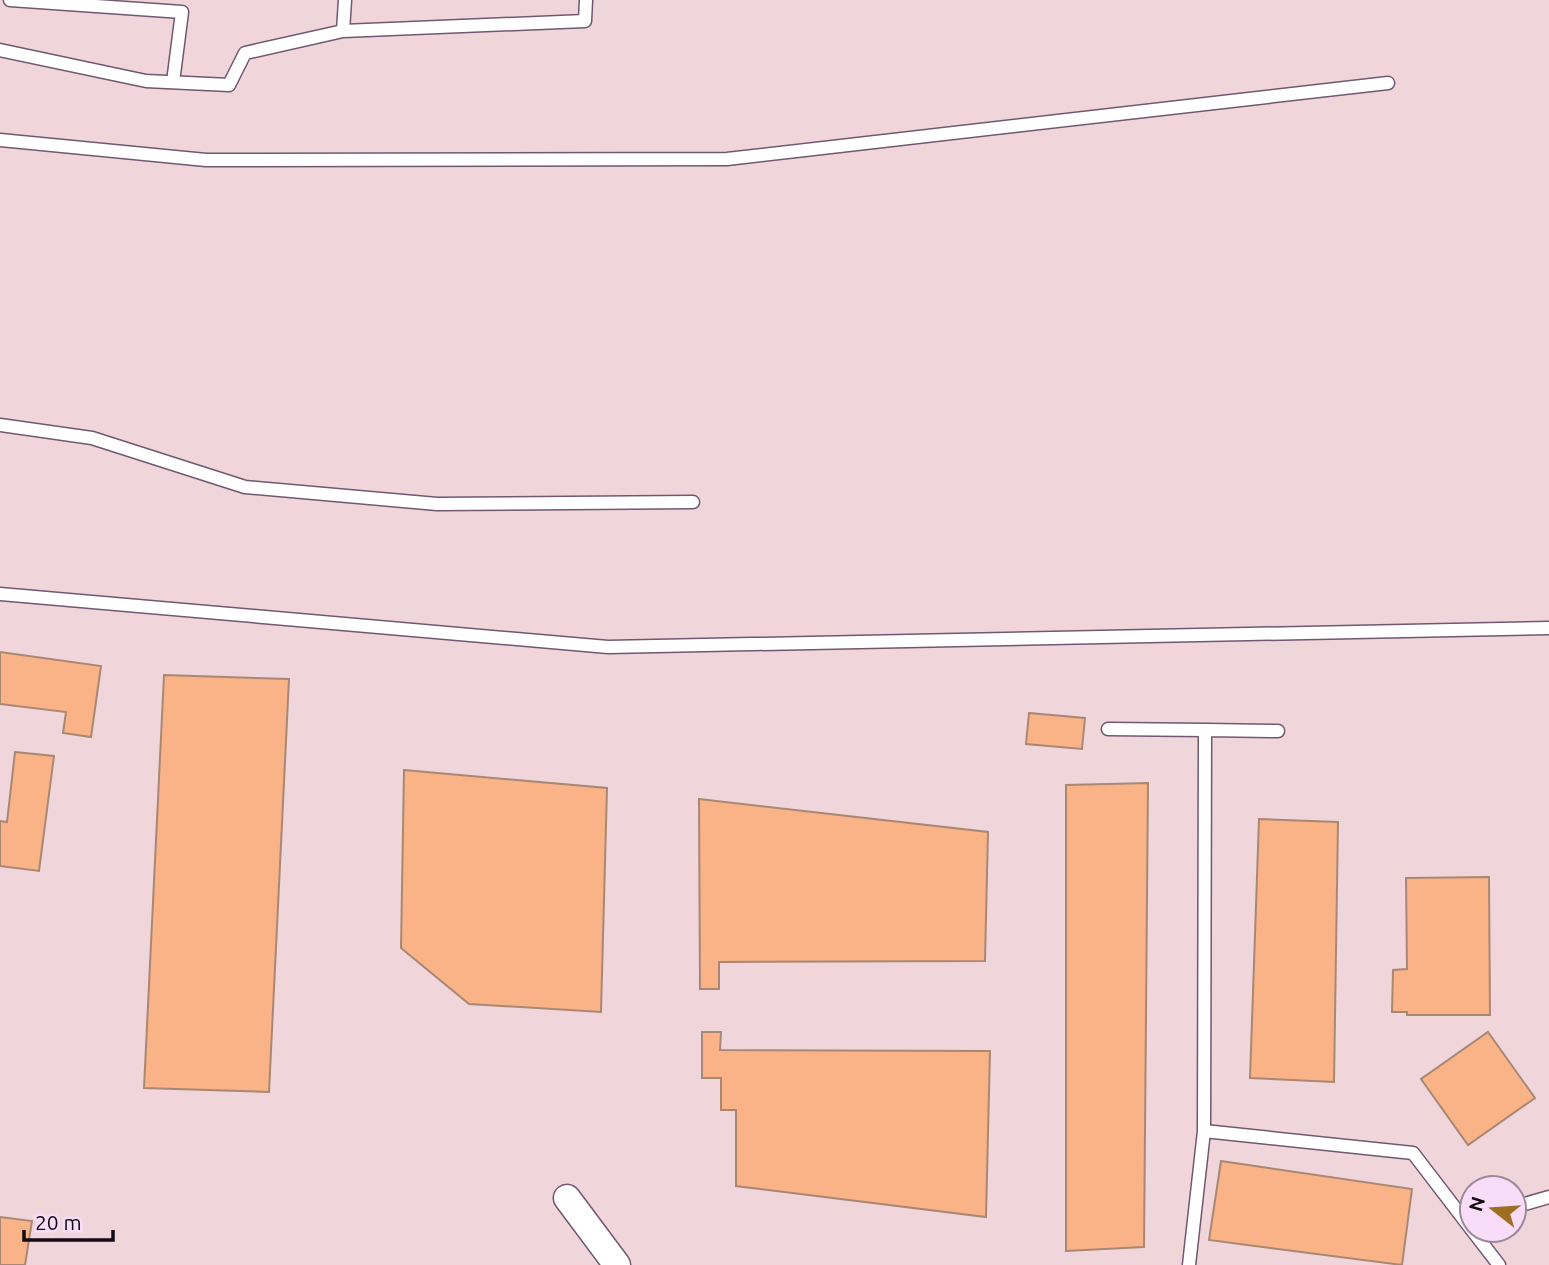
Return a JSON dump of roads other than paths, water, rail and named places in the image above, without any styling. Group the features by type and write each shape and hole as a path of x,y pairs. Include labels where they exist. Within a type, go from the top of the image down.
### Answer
{"street":[{"path":"567,1198 617,1265"}],"lane":[{"path":"9,0 183,6 173,82"},
{"path":"343,31 345,0"},
{"path":"0,50 146,81 229,85 244,53 343,31 585,21 586,0"},
{"path":"0,140 206,160 727,159 1388,83"},
{"path":"0,425 92,438 245,487 437,504 693,502"},
{"path":"0,594 608,647 1549,628"},
{"path":"1108,729 1278,731"},
{"path":"1189,1265 1204,1131 1205,730"},
{"path":"1204,1131 1413,1153 1458,1209"},
{"path":"1528,1203 1549,1197"},
{"path":"1484,1244 1499,1265"}]}
